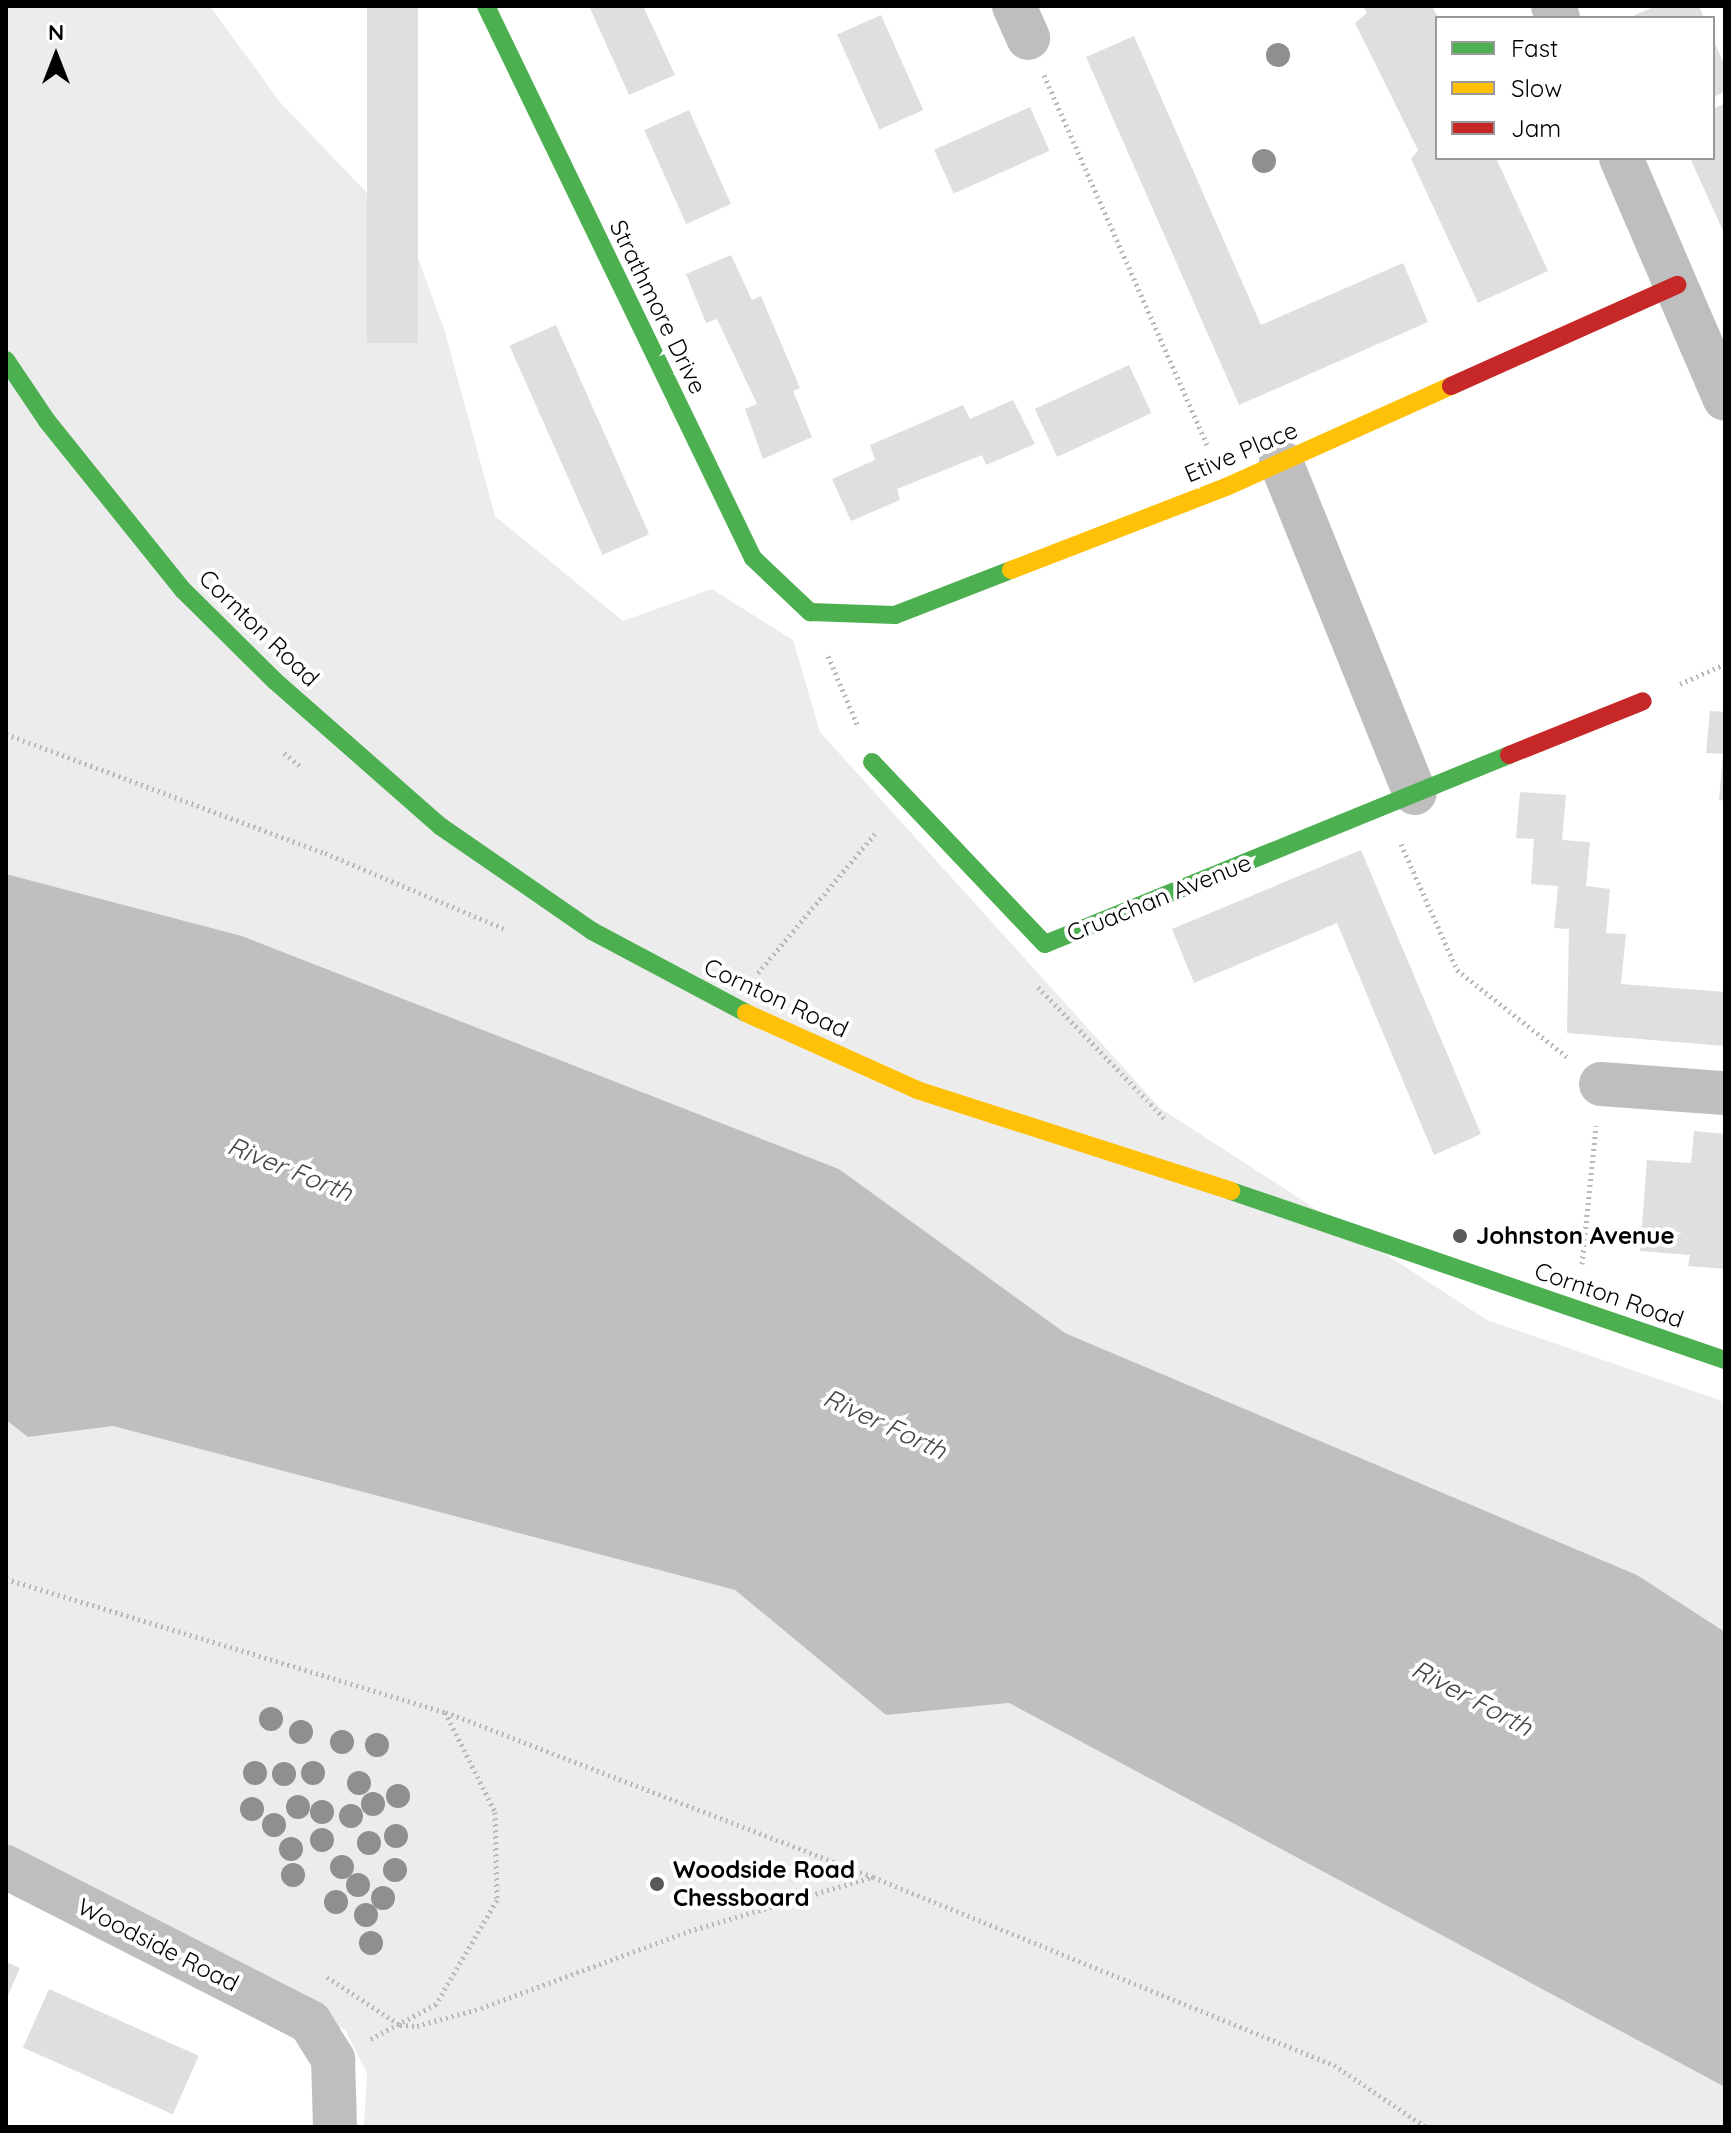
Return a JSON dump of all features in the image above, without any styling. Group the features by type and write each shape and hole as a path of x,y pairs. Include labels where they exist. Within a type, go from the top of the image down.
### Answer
{"street":[{"name":"Strathmore Drive","path":"486,6 753,558 810,612"},
{"path":"1622,160 1725,399"},
{"name":"Etive Place","path":"810,612 895,615 1226,487 1677,285"},
{"name":"Cornton Road","path":"6,360 47,421 183,590 275,681 440,826 592,931 739,1010 917,1090 1725,1360"},
{"path":"1281,462 1400,800"},
{"name":"Cruachan Avenue","path":"872,762 1045,944 1643,701"},
{"path":"1601,1084 1725,1093"},
{"name":"Woodside Road","path":"6,1867 310,2022 333,2059"},
{"path":"333,2059 335,2127"}],"path":[{"path":"1021,22 1226,487"},
{"path":"810,612 872,762"},
{"path":"6,734 325,853 515,933"},
{"path":"1400,800 1457,970 1601,1084 1577,1310"},
{"path":"739,1010 764,962 882,825 910,802"},
{"path":"1036,986 1169,1124"},
{"path":"6,1579 445,1712 873,1877 1334,2065 1426,2127"},
{"path":"333,2059 436,2004 497,1900 495,1812 445,1712"},
{"path":"400,2025 417,2026 481,2008 689,1931 873,1877"}],"shaded area":[{"path":"6,6 210,6 279,101 411,239 445,332 495,516 623,621 712,589 793,640 820,732 1160,1108 1487,1320 1725,1402 1725,1632 1637,1575 1065,1333 839,1169 242,936 6,874"},
{"path":"6,1420 29,1437 113,1426 735,1590 886,1715 1009,1703 1720,2083 1725,2087 1725,2127 364,2127 367,2073 345,2030 166,1930 6,1856"}],"water":[{"name":"River Forth","path":"6,874 242,936 839,1169 1065,1333 1637,1575 1725,1632 1725,2087 1009,1703 886,1715 735,1590 113,1426 28,1437 6,1420"}],"building":[{"path":"367,6 418,6 418,343 367,343"},
{"path":"589,6 643,6 675,75 629,95"},
{"path":"1363,6 1432,6 1437,16 1435,160 1497,160 1548,271 1478,303 1411,159 1418,150 1355,23 1367,13"},
{"path":"1656,6 1699,6 1703,16 1633,16"},
{"path":"881,15 923,110 879,130 837,35"},
{"path":"1134,36 1261,325 1403,263 1428,322 1239,405 1086,57"},
{"path":"1715,44 1725,66 1725,92 1715,96"},
{"path":"1725,103 1725,235 1691,160 1715,160 1715,108"},
{"path":"1030,107 1050,151 954,194 934,150"},
{"path":"689,110 731,204 686,224 644,130"},
{"path":"731,255 752,300 761,296 800,388 793,391 812,437 763,459 745,409 757,404 717,319 706,323 686,274"},
{"path":"556,325 649,534 603,555 509,346"},
{"path":"1129,365 1151,413 1057,457 1035,409"},
{"path":"1013,400 1035,444 986,465 982,455 897,489 900,500 851,521 832,479 875,460 870,445 963,405 970,419"},
{"path":"1710,711 1725,712 1725,801 1719,800 1723,754 1706,753"},
{"path":"1520,792 1566,795 1562,840 1590,842 1586,886 1610,889 1606,933 1626,934 1621,984 1725,992 1725,1046 1567,1033 1569,929 1554,928 1558,886 1531,884 1534,839 1516,838"},
{"path":"1361,850 1481,1134 1434,1155 1337,923 1194,983 1172,929"},
{"path":"1694,1131 1725,1134 1725,1269 1688,1266 1690,1255 1640,1251 1647,1160 1691,1163"},
{"path":"6,1962 20,1968 6,2000"},
{"path":"49,1989 199,2056 173,2114 23,2047"}],"traffic: fast":[{"path":"486,6 753,558 810,612 895,615 1011,570"},
{"path":"6,360 47,421 183,590 275,681 440,826 592,931 746,1013"},
{"path":"872,762 1045,944 1509,755"},
{"path":"1231,1191 1725,1360"}],"traffic: slow":[{"path":"1011,570 1226,487 1451,386"},
{"path":"746,1013 917,1090 1231,1191"}],"traffic: jam":[{"path":"1451,386 1677,285"},
{"path":"1509,755 1643,701"}],"place":[{"name":"Johnston Avenue","path":"1460,1236"},
{"name":"Woodside Road Chessboard","path":"657,1884"}]}
